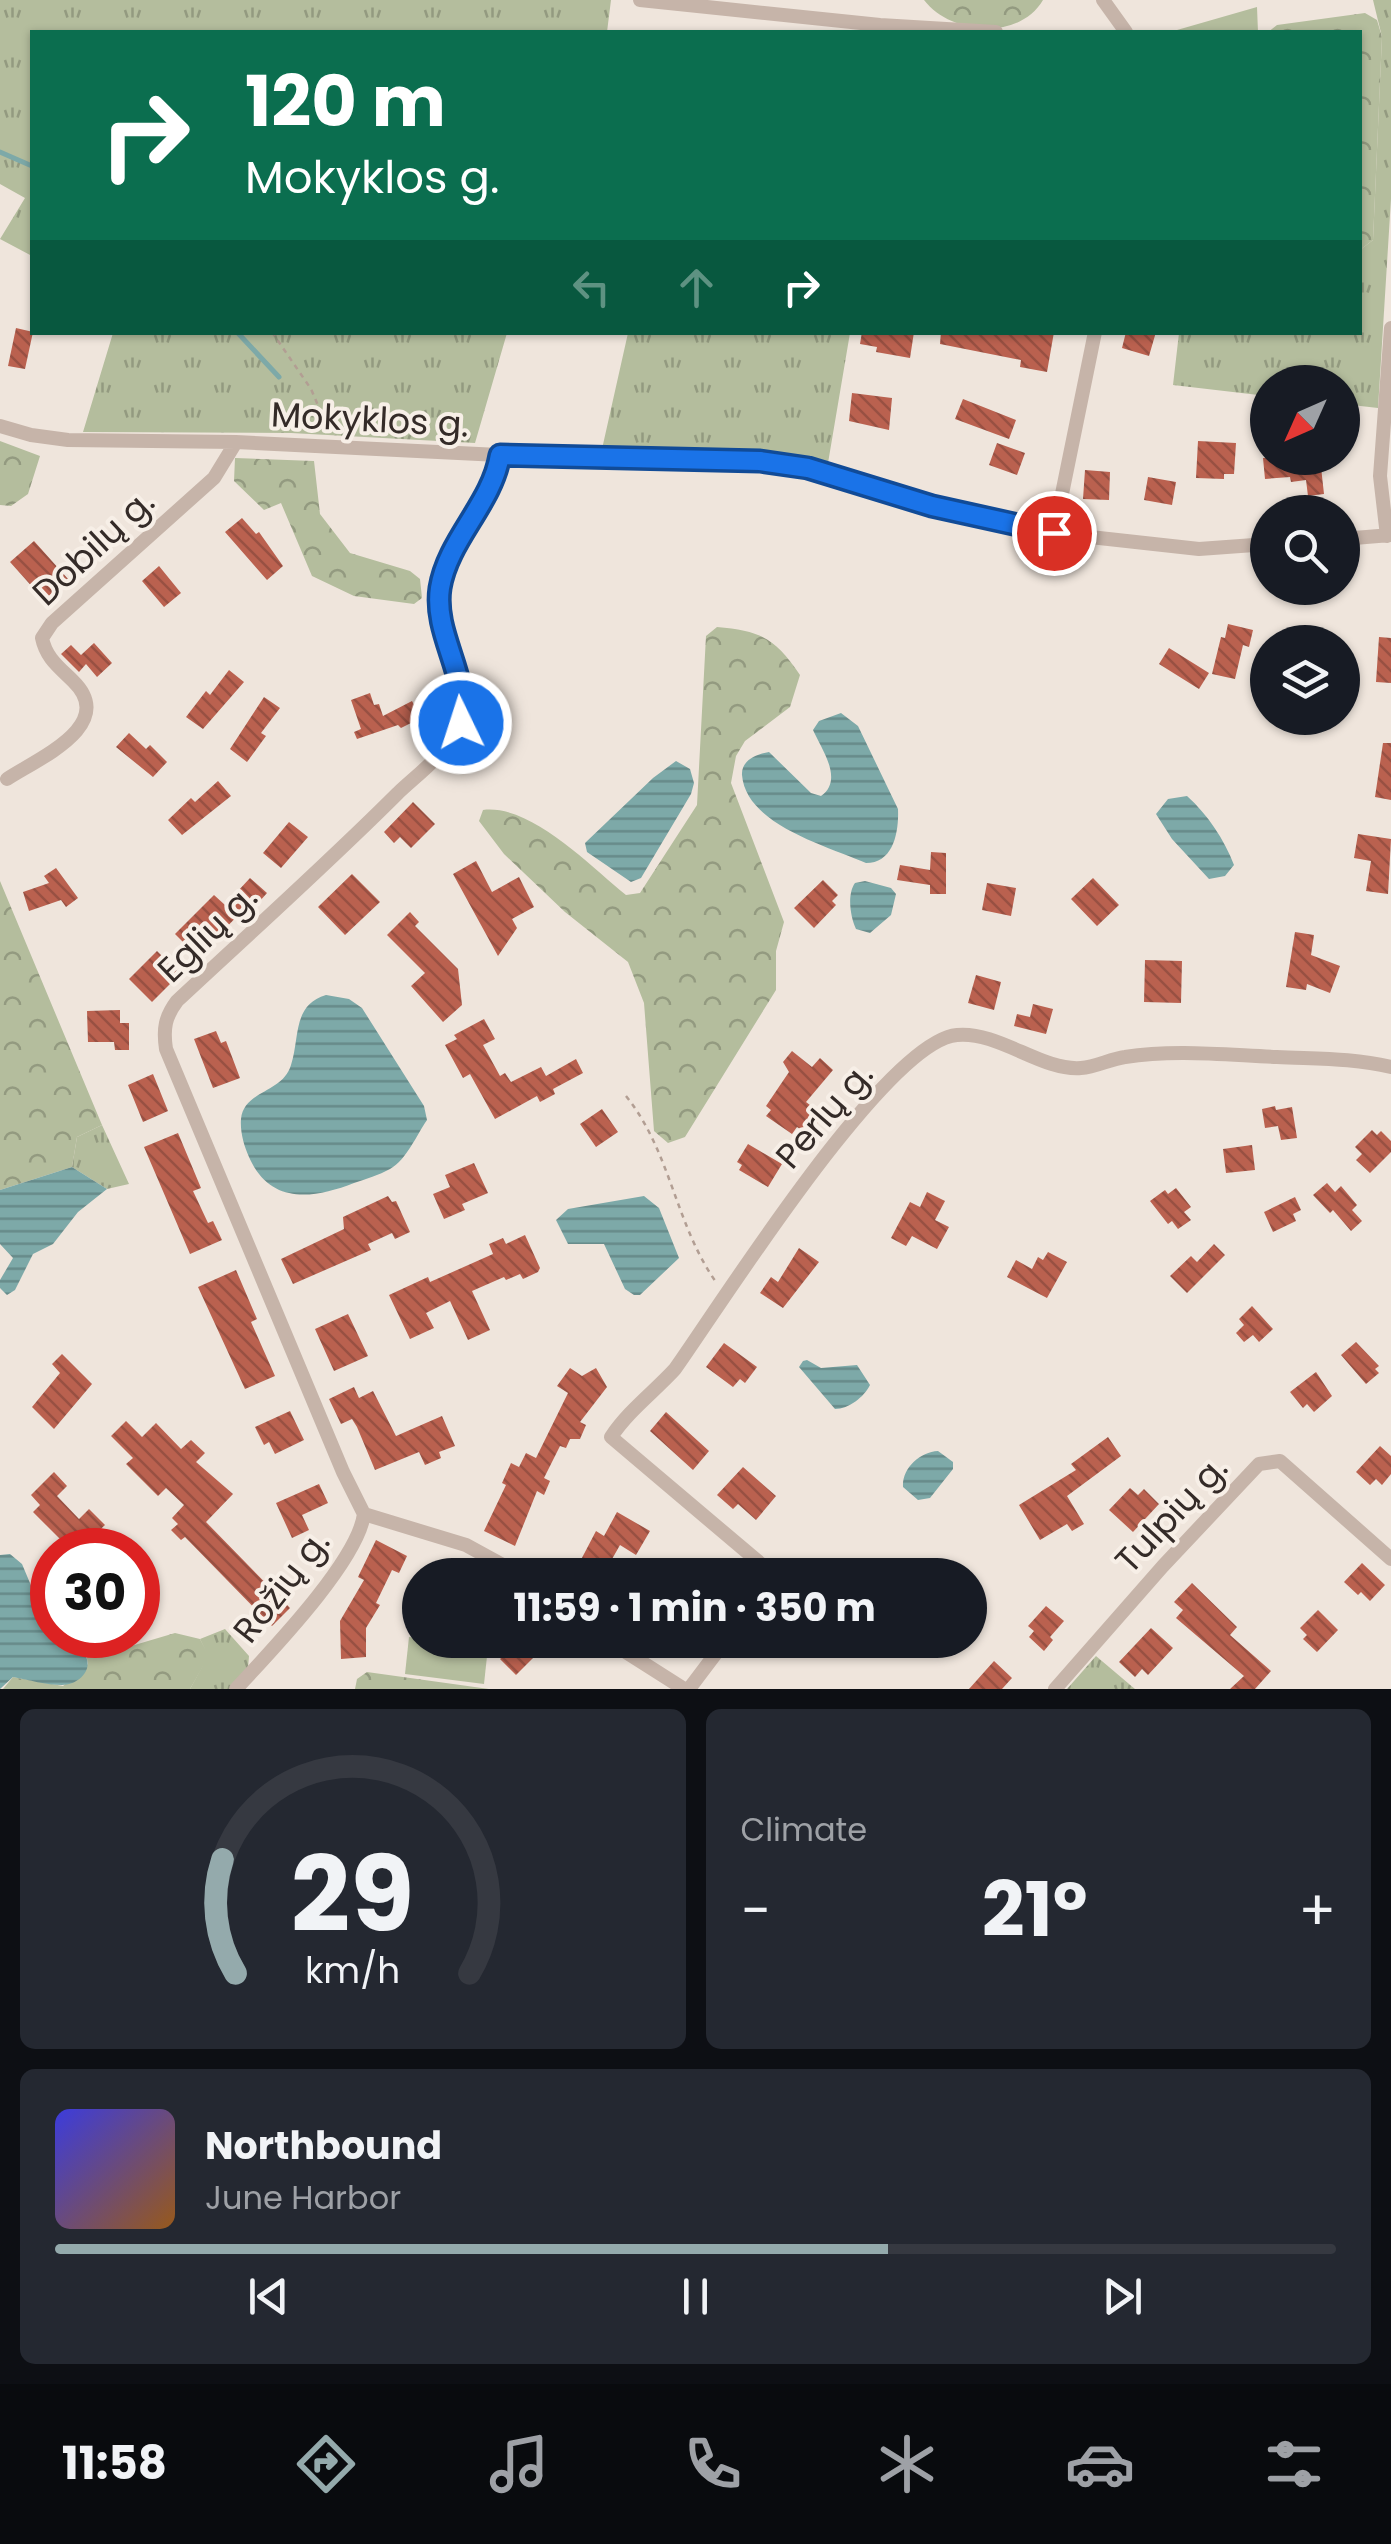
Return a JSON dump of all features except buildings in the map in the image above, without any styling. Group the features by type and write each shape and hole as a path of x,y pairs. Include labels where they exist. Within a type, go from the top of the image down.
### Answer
{"street":[{"path":"640,0 963,30"},
{"path":"1102,0 1124,30"},
{"path":"1360,537 1389,535 1380,476 1391,328"},
{"path":"1054,533 1094,335"},
{"name":"Mokyklos g.","path":"0,426 68,440 236,442 500,455 760,461 808,468 932,506 1054,533 1198,548 1250,545"},
{"name":"Dobilų g.","path":"7,778 76,733 86,719 89,704 84,692 46,654 42,638 52,623 214,478 236,442"},
{"name":"Eglių g.","path":"364,1514 180,1084 163,1030 177,1001 350,841 440,752 461,723 462,688 443,629 440,589 454,550 494,480 500,455"},
{"name":"Perlų g.","path":"754,1558 611,1438 622,1420 675,1369 832,1146 907,1064 944,1038 973,1036 1080,1068 1123,1057 1164,1054 1359,1061 1391,1067"},
{"name":"Tulpių g.","path":"1055,1689 1259,1464 1280,1460 1391,1558"},
{"path":"364,1514 466,1544 491,1558"},
{"name":"Rožių g.","path":"236,1689 331,1576 360,1533 364,1514"},
{"path":"636,1658 687,1689 712,1658"}],"path":[{"path":"274,335 311,389 336,446"},
{"path":"626,1096 642,1115 660,1149 687,1234 708,1271 728,1295"}],"green space":[{"path":"0,0 611,0 607,30 30,30 30,255 0,239 25,198 0,184"},
{"path":"924,0 1043,0 1018,22 985,28 951,21"},
{"path":"1373,0 1391,0 1391,199 1378,408 1360,406 1360,365 1250,365 1250,394 1173,385 1179,335 1362,335 1362,248 1373,240 1382,37"},
{"path":"1257,7 1258,30 1177,30"},
{"path":"1365,13 1377,20 1382,37 1373,240 1362,248 1362,30 1271,30 1277,25"},
{"path":"112,335 506,335 475,443 291,433 83,432"},
{"path":"628,335 850,335 828,463 744,452 602,449"},
{"path":"0,441 40,456 28,494 11,506 0,505"},
{"path":"235,458 314,461 320,514 350,553 410,571 420,579 422,598 414,604 354,596 312,576 281,503 264,510 234,481"},
{"path":"717,627 766,639 783,652 800,675 790,707 745,741 736,756 731,783 784,922 776,951 776,990 685,1137 668,1143 654,1131 644,1003 628,962 565,912 504,854 479,821 483,810 521,817 559,839 626,895 640,893 697,805 706,636"},
{"path":"0,881 102,1125 77,1137 72,1167 0,1190"},
{"path":"102,1125 129,1184 107,1189 72,1167 77,1137"},
{"path":"225,1629 249,1656 248,1668 230,1689 190,1689 208,1656 200,1639"},
{"path":"175,1633 200,1639 209,1656 190,1689 3,1689 13,1677 63,1686 88,1664 87,1658 160,1658 160,1637"},
{"path":"1096,1656 1135,1689 1067,1689"},
{"path":"407,1658 487,1658 484,1684 405,1674"},
{"path":"367,1672 489,1689 355,1689 357,1679"}],"water":[{"path":"841,713 858,726 898,809 893,845 875,862 866,863 831,849 773,820 747,792 742,775 747,762 769,752 811,793 821,796 828,789 831,773 813,730 819,721"},
{"path":"676,761 690,769 694,783 691,794 641,878 631,882 587,852 585,843"},
{"path":"1187,796 1208,819 1230,855 1234,865 1225,876 1209,879 1172,839 1156,814 1168,799"},
{"path":"865,881 891,888 896,894 891,915 870,933 856,929 850,905 855,883"},
{"path":"326,995 349,999 362,1008 424,1106 427,1120 406,1153 390,1169 339,1188 294,1194 268,1184 258,1173 244,1144 241,1119 249,1102 287,1074 302,1014 307,1006"},
{"path":"72,1167 107,1189 78,1212 53,1244 33,1254 15,1290 7,1295 0,1288 0,1280 13,1258 0,1244 0,1190"},
{"path":"644,1196 659,1208 679,1258 640,1295 634,1295 625,1289 604,1244 568,1244 556,1220 568,1209"},
{"path":"807,1360 821,1368 857,1365 870,1385 856,1402 835,1409 799,1367"},
{"path":"938,1451 953,1462 953,1469 930,1498 918,1500 903,1487 903,1480 919,1458"},
{"path":"10,1554 22,1564 30,1583 30,1658 86,1658 84,1675 74,1682 56,1685 13,1677 0,1689 0,1555"}],"waterway":[{"path":"0,152 30,165"},
{"path":"240,335 279,377"}],"route":[{"path":"461,723 462,688 443,629 440,589 454,550 494,480 500,455 760,461 808,468 932,506 1054,533"}]}
